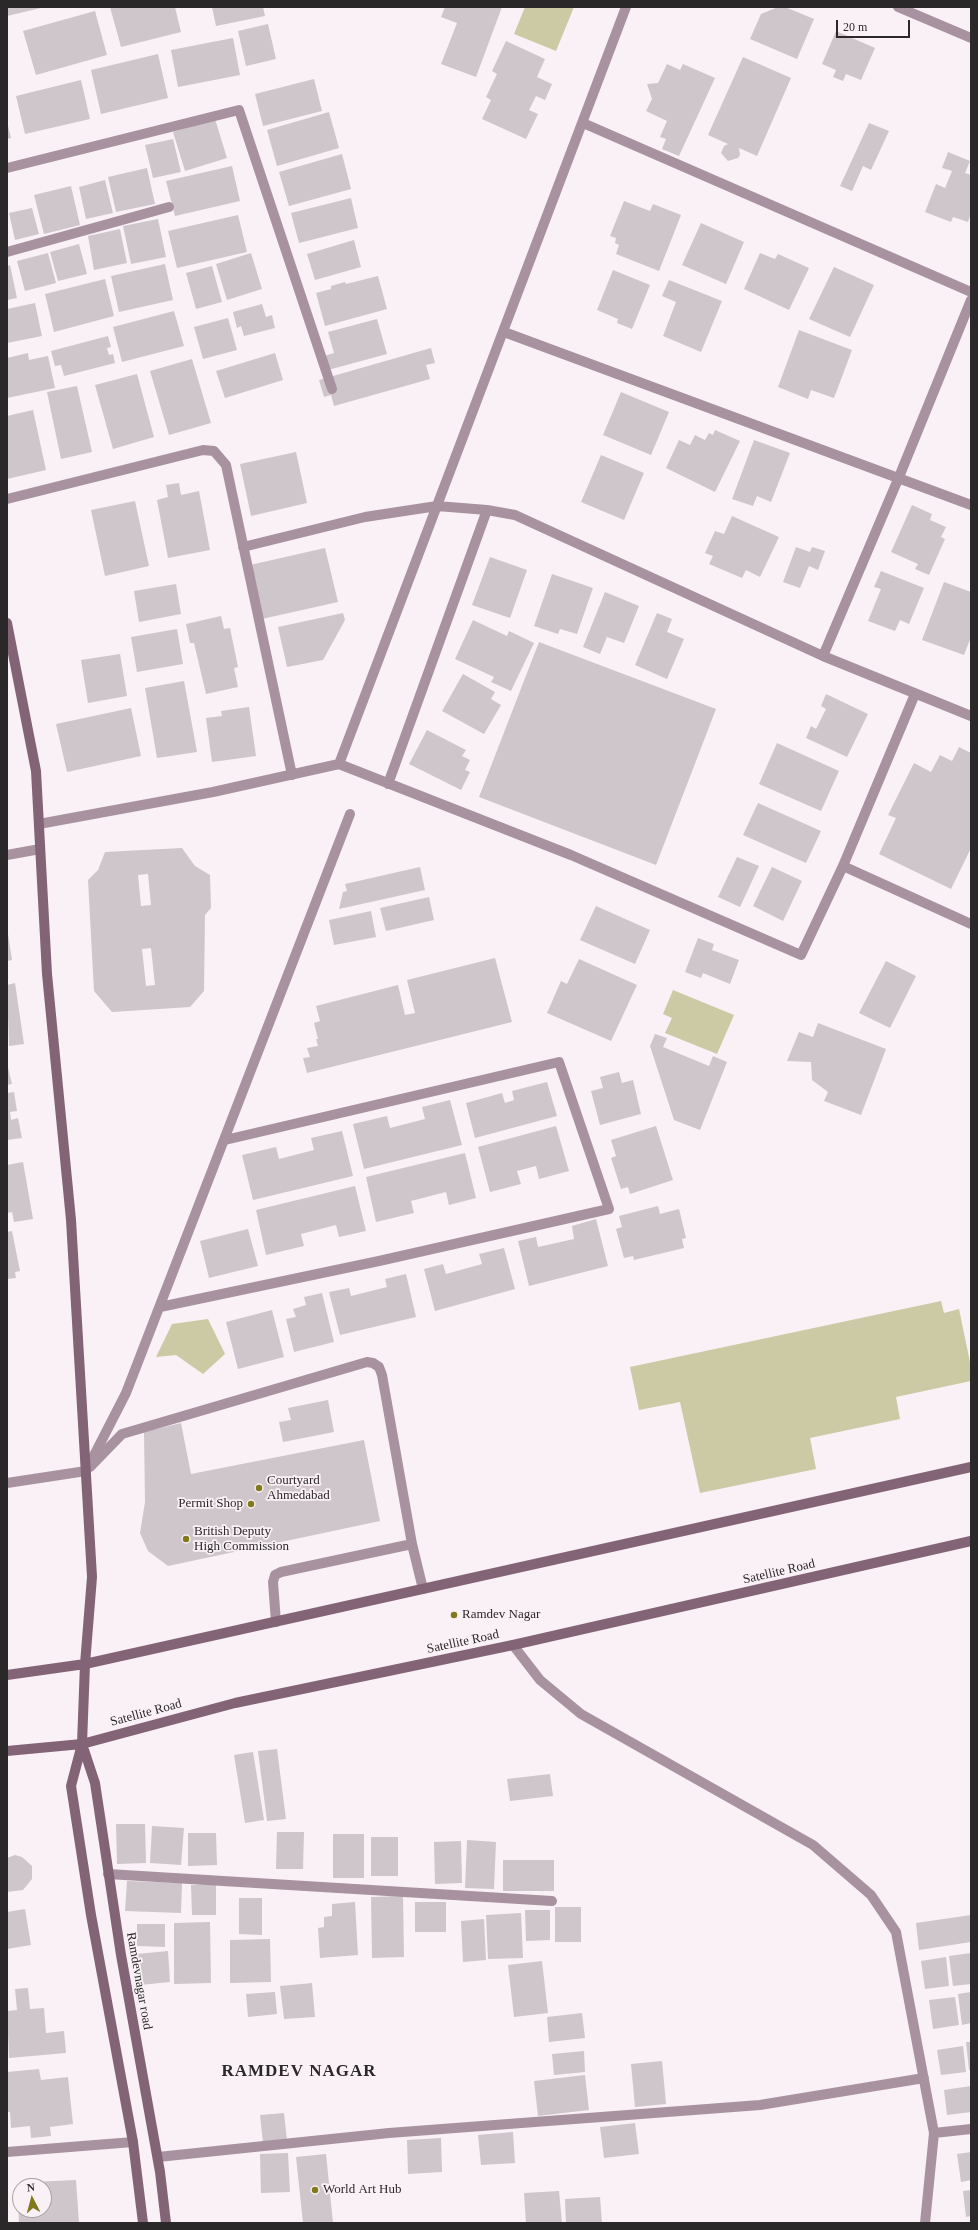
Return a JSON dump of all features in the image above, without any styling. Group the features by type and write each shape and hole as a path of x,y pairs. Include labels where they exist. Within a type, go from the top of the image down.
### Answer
{"street":[{"path":"339,764 626,7"},
{"path":"898,7 971,38"},
{"path":"7,168 239,110 332,389"},
{"path":"583,123 971,292"},
{"path":"7,252 169,207"},
{"path":"823,656 899,477 971,300"},
{"path":"504,332 899,477 971,506"},
{"path":"7,499 203,450 214,452 226,465 292,775"},
{"path":"243,547 365,517 437,506 487,510 515,515 823,656 971,716"},
{"path":"388,784 487,510"},
{"name":"Ramdevnagar road","path":"7,623 9,648 36,771 47,974 71,1220 92,1577 85,1664 82,1744 71,1786 89,1907 133,2142 143,2223"},
{"path":"39,824 213,792 339,764 571,855 801,956 843,866 915,694"},
{"path":"86,1471 126,1393 350,814"},
{"path":"7,855 40,849"},
{"path":"843,866 971,924"},
{"path":"160,1306 379,1261 609,1209 559,1062 225,1140"},
{"path":"7,1483 86,1471 122,1434 367,1362 373,1363 379,1367 382,1375 412,1544 423,1589"},
{"path":"7,1676 85,1664 971,1467"},
{"name":"Satellite Road","path":"7,1751 82,1744 234,1703 513,1644 971,1541"},
{"path":"276,1622 273,1582 275,1575 281,1572 412,1544"},
{"path":"513,1644 540,1680 581,1714 813,1845 871,1895 896,1932 934,2133 925,2223"},
{"name":"Ramdevnagar road","path":"82,1744 95,1783 121,1955 158,2157 166,2223"},
{"path":"108,1874 552,1901"},
{"path":"158,2157 390,2133 760,2105 924,2078"},
{"path":"934,2133 971,2128"},
{"path":"7,2152 133,2142"}],"shaded area":[{"path":"525,7 574,7 556,51 514,34"},
{"path":"673,990 734,1015 717,1054 665,1033 672,1018 663,1014"},
{"path":"941,1301 944,1313 959,1309 971,1367 971,1381 896,1397 900,1419 810,1438 816,1469 700,1493 680,1402 639,1410 630,1367"},
{"path":"208,1319 225,1354 203,1374 176,1355 156,1357 172,1324"}],"building":[{"path":"7,7 41,7 41,8 7,16"},
{"path":"110,7 175,7 181,32 121,47"},
{"path":"212,7 263,7 265,16 216,26"},
{"path":"445,7 502,7 476,77 441,64 457,23 441,17"},
{"path":"778,7 785,7 814,19 797,59 750,39 761,14"},
{"path":"95,11 107,55 36,75 23,31"},
{"path":"268,24 276,59 246,66 238,31"},
{"path":"836,31 875,48 861,80 846,74 843,81 833,77 836,70 822,64"},
{"path":"233,38 240,75 178,87 171,50"},
{"path":"506,41 545,59 537,77 552,84 545,100 536,96 529,110 538,114 526,139 482,119 491,100 486,97 497,74 492,71"},
{"path":"158,54 168,98 101,114 91,70"},
{"path":"743,57 791,78 757,156 739,148 740,155 738,158 728,161 721,153 724,146 728,144 708,135"},
{"path":"667,64 680,70 683,64 715,78 679,156 662,149 666,139 660,137 667,121 646,111 652,99 647,84 658,83"},
{"path":"314,79 322,111 263,126 255,94"},
{"path":"81,80 90,119 25,134 16,96"},
{"path":"329,112 339,148 277,166 267,130"},
{"path":"215,119 227,158 185,171 173,132"},
{"path":"7,122 11,138 7,139"},
{"path":"869,123 889,131 871,170 863,166 852,191 840,186"},
{"path":"173,139 181,172 153,178 145,145"},
{"path":"948,152 970,161 965,173 971,175 971,213 968,222 953,217 951,222 925,212 936,184 945,188 952,171 942,168"},
{"path":"342,154 351,189 289,206 279,172"},
{"path":"232,166 240,201 175,216 166,181"},
{"path":"147,168 155,204 116,212 108,177"},
{"path":"105,180 113,213 86,219 79,187"},
{"path":"71,186 80,225 44,234 34,195"},
{"path":"351,198 358,228 299,243 291,213"},
{"path":"624,201 650,211 653,204 681,215 659,271 616,254 619,245 615,243 616,238 610,236"},
{"path":"32,208 39,234 15,240 9,213"},
{"path":"238,215 247,252 177,268 168,231"},
{"path":"158,219 166,257 131,264 123,226"},
{"path":"701,223 744,242 726,284 682,265"},
{"path":"120,229 127,263 94,270 88,236"},
{"path":"354,240 361,267 315,280 307,254"},
{"path":"79,244 87,274 58,281 50,252"},
{"path":"48,253 56,283 25,291 17,261"},
{"path":"251,253 262,289 227,300 216,264"},
{"path":"760,253 775,259 778,254 809,268 789,310 744,289"},
{"path":"165,264 173,300 119,312 111,276"},
{"path":"10,265 17,298 7,300 7,266"},
{"path":"212,266 222,302 196,309 186,273"},
{"path":"834,267 874,285 850,337 809,319"},
{"path":"613,270 650,285 632,329 617,323 618,319 597,310"},
{"path":"378,276 387,309 325,326 316,293 331,289 331,286 345,282 346,284"},
{"path":"105,279 114,316 54,332 45,294"},
{"path":"669,280 722,301 701,352 663,336 676,302 662,296"},
{"path":"35,303 42,336 7,343 7,309"},
{"path":"262,304 266,317 272,315 275,328 244,336 241,326 237,328 233,312"},
{"path":"174,311 184,346 122,362 113,327"},
{"path":"228,318 237,350 203,359 194,327"},
{"path":"377,319 387,354 328,370 324,356 334,353 328,332"},
{"path":"799,330 852,350 834,398 811,390 808,399 778,387"},
{"path":"108,336 111,347 107,348 109,355 113,354 115,363 64,376 61,365 55,366 51,351"},
{"path":"431,348 435,363 426,365 430,379 334,406 331,395 324,397 319,380"},
{"path":"28,353 29,360 48,356 55,388 7,398 7,358"},
{"path":"275,353 283,380 225,398 216,371"},
{"path":"192,359 211,423 169,435 150,371"},
{"path":"137,374 154,437 113,449 95,385"},
{"path":"77,386 92,452 61,459 47,392"},
{"path":"621,392 669,412 651,455 603,435"},
{"path":"33,410 46,470 7,479 7,416"},
{"path":"715,430 740,441 715,492 666,468 679,440 690,445 695,435 705,440 709,433 713,435"},
{"path":"754,440 790,453 771,502 757,496 753,506 732,499"},
{"path":"296,452 307,503 251,516 240,464"},
{"path":"601,455 644,473 624,520 581,502"},
{"path":"179,483 181,495 199,491 210,550 168,558 157,500 168,497 166,485"},
{"path":"135,501 149,566 105,576 91,510"},
{"path":"912,505 932,514 930,520 946,527 941,537 945,539 929,575 915,569 918,564 891,552"},
{"path":"732,516 779,537 760,577 746,570 742,578 709,564 713,556 705,553 715,531 724,534"},
{"path":"796,547 810,552 812,547 825,551 818,570 809,566 800,588 783,582"},
{"path":"325,548 338,602 262,619 250,565"},
{"path":"490,557 527,570 510,618 472,605"},
{"path":"881,571 924,588 909,624 900,620 895,631 868,621 881,589 874,587"},
{"path":"552,574 593,588 577,634 560,629 558,634 534,626"},
{"path":"944,582 971,592 971,637 964,655 922,640"},
{"path":"176,584 181,614 139,622 134,591"},
{"path":"605,592 639,606 624,643 607,637 600,654 583,647"},
{"path":"343,613 345,620 323,660 287,667 278,627"},
{"path":"657,613 672,619 667,632 684,639 667,679 635,665"},
{"path":"221,616 224,629 230,628 238,667 234,668 238,687 206,694 194,643 190,643 186,624"},
{"path":"473,620 507,636 509,631 534,643 511,691 491,682 494,677 455,659"},
{"path":"177,629 183,664 137,672 131,637"},
{"path":"539,642 716,709 656,865 479,797"},
{"path":"120,654 127,696 88,703 81,660"},
{"path":"463,674 495,692 491,699 501,705 484,734 442,711"},
{"path":"184,681 197,752 157,758 145,688"},
{"path":"826,694 868,714 847,757 806,738 811,726 816,729 826,709 821,706"},
{"path":"249,707 256,756 212,762 206,718 222,716 221,711"},
{"path":"131,708 141,756 67,772 56,724"},
{"path":"427,730 466,750 462,756 470,760 465,770 470,772 461,790 409,764"},
{"path":"777,743 839,771 821,811 759,784"},
{"path":"959,747 971,753 971,848 951,889 879,854 896,818 888,815 914,763 931,772 940,755 952,761"},
{"path":"758,803 821,831 806,863 743,835"},
{"path":"182,848 195,866 210,875 211,908 205,915 204,991 190,1007 112,1012 94,991 88,880 98,870 105,852","holes":["148,874 151,905 141,906 138,875","151,948 155,985 146,986 142,949"]},
{"path":"737,857 759,866 740,907 718,897"},
{"path":"420,867 425,890 339,909 343,892 347,891 345,884"},
{"path":"772,867 802,881 783,921 753,906"},
{"path":"429,897 434,920 386,931 380,908"},
{"path":"596,906 650,930 635,964 580,940"},
{"path":"371,911 376,937 334,945 329,920"},
{"path":"8,934 12,960 7,961 7,935"},
{"path":"698,938 714,944 712,950 739,960 730,984 703,973 701,978 685,972"},
{"path":"495,958 512,1022 307,1073 303,1058 310,1057 307,1048 318,1046 314,1023 320,1021 316,1006 398,985 405,1015 415,1013 407,980"},
{"path":"579,959 637,985 611,1041 547,1013 561,981 567,984"},
{"path":"886,961 916,976 890,1028 859,1013"},
{"path":"15,983 24,1044 9,1046 7,985"},
{"path":"818,1023 886,1049 861,1115 824,1101 828,1092 812,1080 811,1062 787,1061 799,1032 813,1037"},
{"path":"655,1034 667,1038 663,1047 709,1066 713,1056 727,1062 700,1130 674,1120 650,1046"},
{"path":"7,1063 12,1084 7,1085"},
{"path":"619,1072 622,1083 633,1080 641,1114 600,1125 591,1091 603,1088 600,1077"},
{"path":"547,1082 557,1116 475,1138 466,1103 502,1093 505,1103 514,1100 512,1091"},
{"path":"14,1092 17,1111 10,1112 11,1120 18,1118 22,1138 7,1140 7,1093"},
{"path":"450,1100 462,1145 364,1169 353,1124 387,1116 390,1128 425,1119 422,1107"},
{"path":"556,1126 569,1171 539,1179 536,1166 517,1171 521,1184 490,1192 478,1147"},
{"path":"656,1126 673,1180 630,1194 628,1187 621,1189 611,1158 616,1156 611,1140"},
{"path":"342,1131 353,1176 253,1200 242,1155 276,1147 279,1159 314,1150 311,1138"},
{"path":"465,1153 476,1198 449,1205 446,1192 411,1201 414,1213 376,1222 366,1177"},
{"path":"23,1162 33,1219 14,1222 12,1212 7,1213 7,1165"},
{"path":"355,1186 366,1231 339,1237 336,1225 301,1234 304,1246 266,1255 256,1210"},
{"path":"658,1206 660,1214 679,1209 686,1238 682,1239 684,1248 634,1260 633,1256 624,1258 616,1229 622,1227 619,1216"},
{"path":"596,1219 608,1266 529,1286 518,1241 536,1237 538,1247 574,1239 572,1226"},
{"path":"248,1229 258,1266 209,1278 200,1241"},
{"path":"12,1231 20,1271 15,1272 16,1278 7,1279 7,1232"},
{"path":"504,1248 515,1289 435,1311 424,1269 443,1264 446,1274 482,1264 479,1254"},
{"path":"406,1274 416,1317 340,1335 329,1292 349,1288 351,1296 387,1287 385,1279"},
{"path":"322,1293 334,1342 294,1352 286,1319 296,1317 293,1309 306,1305 304,1297"},
{"path":"272,1310 284,1357 238,1369 226,1322"},
{"path":"328,1400 334,1432 283,1442 279,1422 291,1420 288,1408"},
{"name":"Courtyard Ahmedabad","path":"181,1423 191,1474 364,1440 380,1521 168,1566 148,1551 140,1533 145,1502 144,1432"},
{"path":"277,1749 286,1819 267,1821 258,1751"},
{"path":"253,1752 264,1820 245,1823 234,1755"},
{"path":"550,1774 553,1796 510,1801 507,1779"},
{"path":"116,1824 145,1824 146,1863 117,1864"},
{"path":"152,1826 184,1828 181,1865 150,1863"},
{"path":"277,1832 304,1832 303,1869 276,1869"},
{"path":"188,1833 216,1833 217,1865 188,1866"},
{"path":"333,1834 364,1834 364,1878 333,1878"},
{"path":"371,1837 398,1837 398,1876 371,1876"},
{"path":"467,1840 496,1842 494,1889 465,1888"},
{"path":"461,1841 462,1883 435,1884 434,1842"},
{"path":"15,1855 22,1857 32,1866 32,1879 23,1890 7,1892 7,1858"},
{"path":"503,1860 554,1860 554,1891 503,1891"},
{"path":"127,1881 182,1883 181,1913 125,1911"},
{"path":"216,1884 216,1915 192,1915 191,1885"},
{"path":"403,1896 404,1957 372,1958 371,1897"},
{"path":"239,1898 262,1898 262,1935 239,1934"},
{"path":"355,1902 358,1955 320,1958 318,1928 324,1927 324,1917 332,1916 332,1904"},
{"path":"415,1902 446,1902 446,1932 415,1932"},
{"path":"555,1907 581,1907 581,1942 555,1942"},
{"path":"25,1909 31,1945 7,1949 7,1912"},
{"path":"525,1910 550,1910 550,1940 526,1941"},
{"path":"521,1913 523,1958 488,1959 486,1915"},
{"path":"971,1915 971,1942 919,1950 916,1923"},
{"path":"484,1919 486,1960 463,1962 461,1921"},
{"path":"210,1922 211,1983 174,1984 174,1923"},
{"path":"137,1924 165,1924 165,1947 137,1946"},
{"path":"270,1939 271,1982 230,1983 230,1940"},
{"path":"168,1951 170,1982 140,1985 137,1954"},
{"path":"971,1953 971,1984 953,1986 949,1956"},
{"path":"946,1957 949,1986 925,1989 921,1961"},
{"path":"542,1961 548,2013 514,2017 508,1965"},
{"path":"312,1983 315,2017 284,2019 280,1986"},
{"path":"28,1988 30,2009 44,2008 46,2033 64,2031 66,2053 9,2058 7,2011 17,2010 15,1989"},
{"path":"275,1992 277,2014 248,2017 246,1994"},
{"path":"971,1992 971,2023 962,2025 958,1994"},
{"path":"955,1997 959,2025 933,2029 929,2000"},
{"path":"582,2013 585,2038 549,2042 547,2017"},
{"path":"966,2042 971,2042 971,2070 969,2070"},
{"path":"963,2046 966,2072 941,2075 937,2050"},
{"path":"584,2051 585,2072 554,2075 552,2054"},
{"path":"662,2061 666,2104 635,2107 631,2064"},
{"path":"39,2069 41,2080 68,2077 73,2124 50,2127 51,2136 31,2138 30,2126 11,2128 10,2112 7,2112 7,2072"},
{"path":"585,2075 589,2110 538,2116 534,2081"},
{"path":"971,2086 971,2112 947,2115 944,2090"},
{"path":"284,2113 287,2140 263,2143 260,2115"},
{"path":"635,2123 639,2154 604,2158 600,2127"},
{"path":"513,2132 515,2163 481,2165 478,2135"},
{"path":"441,2138 442,2172 408,2174 407,2140"},
{"path":"971,2152 971,2180 961,2182 957,2154"},
{"path":"288,2153 290,2192 261,2193 260,2154"},
{"name":"World Art Hub","path":"326,2154 333,2223 303,2223 296,2157"},
{"path":"76,2180 79,2223 19,2223 19,2218 52,2218 52,2181"},
{"path":"971,2190 971,2216 966,2217 963,2191"},
{"path":"559,2191 562,2223 526,2223 524,2193"},
{"path":"600,2197 602,2223 566,2223 565,2199"}],"place":[{"name":"Courtyard Ahmedabad","path":"259,1488"},
{"name":"Permit Shop","path":"251,1504"},
{"name":"British Deputy High Commission","path":"186,1539"},
{"name":"Ramdev Nagar","path":"454,1615"},
{"name":"World Art Hub","path":"315,2190"}],"district":[{"name":"RAMDEV NAGAR","path":"299,2072"}]}
